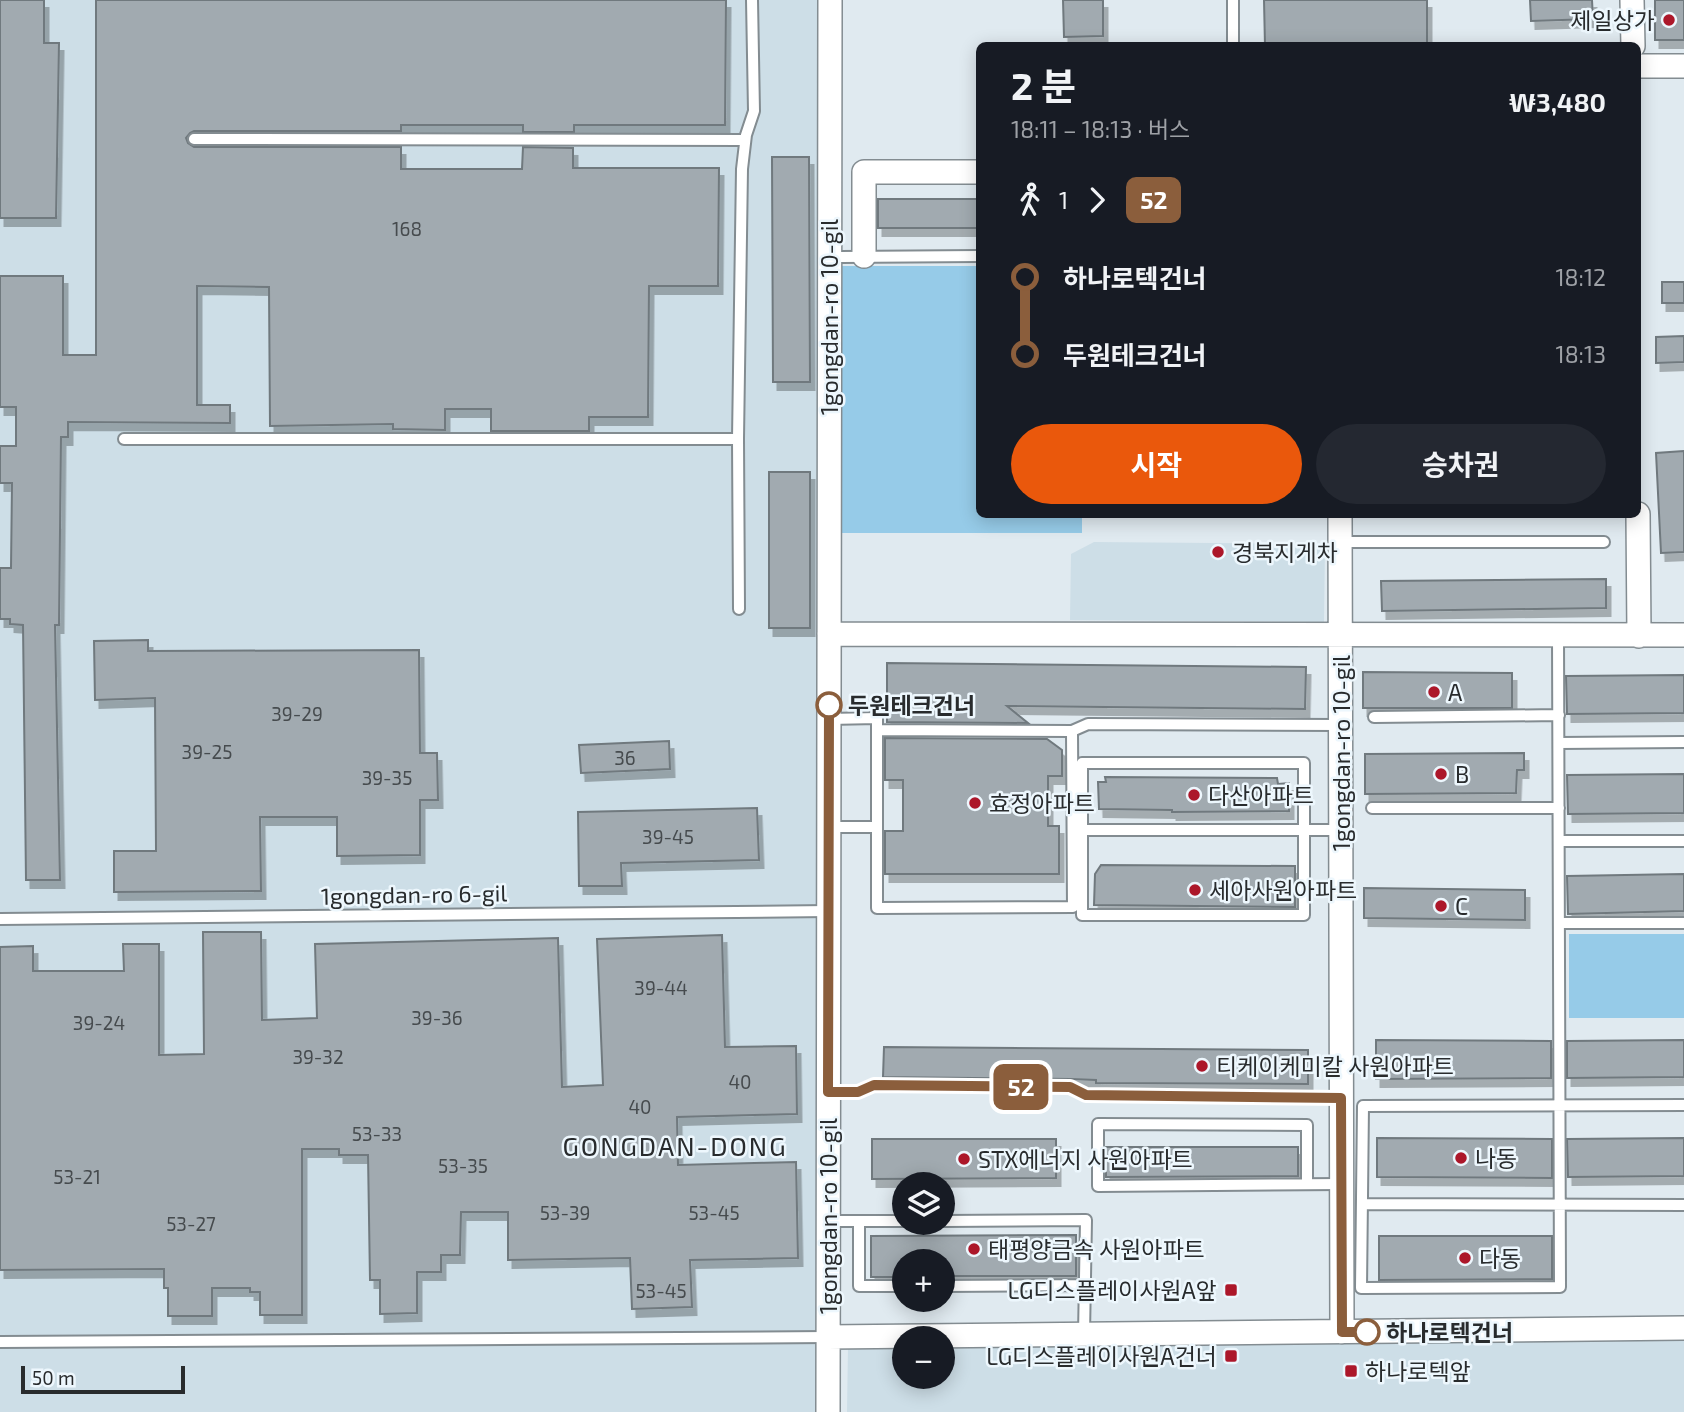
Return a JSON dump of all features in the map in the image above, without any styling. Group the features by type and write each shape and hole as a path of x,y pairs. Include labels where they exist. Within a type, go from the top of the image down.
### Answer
{"street":[{"name":"1gongdan-ro 10-gil","path":"828,1412 830,0"},
{"path":"1632,0 1633,42"},
{"path":"1641,66 1684,66"},
{"path":"853,256 864,172 976,172"},
{"name":"1gongdan-ro 10-gil","path":"1340,518 1342,1332"},
{"path":"1638,518 1639,636"},
{"name":"1gongdan-ro 10-gil","path":"829,634 1684,635"},
{"name":"1gongdan-ro 10-gil","path":"828,1337 1684,1328"}],"lane":[{"path":"739,609 738,439 742,169 745,140 754,111 752,0"},
{"path":"1233,0 1233,42"},
{"path":"194,139 745,140"},
{"path":"853,256 976,256"},
{"path":"124,439 738,439"},
{"path":"1340,542 1604,542"},
{"path":"1558,635 1559,715 1559,1105 1560,1287 1360,1288 1363,1106 1559,1105 1684,1105"},
{"path":"1374,717 1559,715"},
{"path":"829,719 877,718 877,908 1073,907 1072,731"},
{"path":"877,730 1072,731 1088,724 1341,725"},
{"path":"1559,743 1684,742"},
{"path":"1082,763 1304,763 1304,915 1082,915 1082,830 1082,763"},
{"path":"1372,808 1559,808"},
{"path":"828,827 877,827"},
{"path":"1082,830 1341,830"},
{"path":"1559,841 1684,841"},
{"name":"1gongdan-ro 6-gil","path":"0,919 828,911"},
{"path":"1559,923 1684,923"},
{"path":"828,1092 858,1092 874,1085 1070,1087 1086,1095 1341,1098"},
{"path":"1307,1184 1307,1125 1098,1125 1098,1186 1341,1184"},
{"path":"1362,1204 1684,1205"},
{"path":"955,1221 1086,1220 1084,1335"},
{"path":"828,1221 892,1221"},
{"path":"859,1221 859,1286 892,1286"},
{"path":"955,1286 1086,1285"},
{"path":"0,1342 828,1337"}],"shaded area":[{"path":"0,0 830,0 828,1412 0,1412"},
{"path":"841,266 976,266 976,518 1082,518 1082,533 841,533"},
{"name":"경북지게차","path":"1094,542 1325,544 1324,622 1070,620 1071,554"},
{"path":"1569,934 1684,934 1684,1018 1569,1018"},
{"path":"1684,1339 1684,1412 847,1412 848,1345 892,1345 892,1389 955,1389 955,1345"}],"building":[{"path":"0,0 44,0 44,43 59,43 56,218 0,218"},
{"path":"96,0 726,0 725,125 574,125 574,132 523,132 523,125 401,125 401,131 194,131 186,138 194,147 401,147 401,169 522,169 523,147 573,148 573,168 719,168 718,286 649,286 648,417 589,417 589,431 491,431 491,409 445,409 445,430 393,429 393,424 270,426 269,287 197,286 197,405 230,405 230,423 68,422 68,437 61,437 59,625 55,625 60,880 26,880 23,625 10,624 10,619 0,619 0,568 11,568 12,483 0,483 0,446 16,446 16,407 0,407 0,276 63,276 63,355 96,355"},
{"path":"1063,0 1103,0 1103,36 1064,37"},
{"path":"1264,0 1427,0 1427,42 1265,42"},
{"path":"1530,0 1592,0 1593,19 1531,21"},
{"name":"제일상가","path":"1655,0 1684,0 1684,40 1655,40"},
{"path":"772,157 809,157 810,382 773,382"},
{"path":"878,199 976,199 976,228 878,228"},
{"path":"1662,282 1684,282 1684,303 1662,303"},
{"path":"1684,336 1684,362 1656,363 1656,337"},
{"path":"1684,451 1684,552 1661,553 1656,453"},
{"path":"769,472 810,472 810,628 769,628"},
{"path":"1606,579 1606,608 1382,611 1381,581"},
{"path":"148,640 148,651 419,650 420,753 437,753 438,800 420,800 420,855 337,856 337,817 260,817 261,891 114,892 114,851 156,851 155,698 95,700 94,641"},
{"path":"887,663 1306,667 1305,709 1007,706 1028,723 887,722"},
{"name":"A","path":"1363,672 1512,673 1512,708 1363,708"},
{"path":"1684,675 1684,713 1567,714 1566,676"},
{"name":"효정아파트","path":"885,738 1047,739 1062,750 1062,776 1048,776 1048,826 1059,826 1059,874 885,874 885,831 903,831 903,780 885,780"},
{"path":"669,741 670,769 581,773 579,745"},
{"name":"B","path":"1524,753 1524,770 1517,770 1516,793 1365,794 1365,754"},
{"path":"1684,774 1684,813 1568,814 1567,775"},
{"name":"다산아파트","path":"1105,777 1277,778 1278,784 1289,783 1289,811 1172,812 1099,809 1098,782 1106,782"},
{"path":"757,808 759,860 621,863 622,886 579,886 578,812"},
{"name":"세아사원아파트","path":"1101,865 1295,866 1295,907 1094,905 1095,874"},
{"path":"1684,874 1684,911 1568,914 1567,876"},
{"name":"C","path":"1364,888 1525,890 1525,920 1364,918"},
{"path":"203,932 261,932 262,1020 317,1018 315,944 558,938 562,1087 603,1085 597,939 722,935 725,1047 796,1046 797,1114 677,1117 678,1165 796,1162 798,1258 690,1260 692,1307 632,1309 630,1258 508,1260 508,1212 461,1212 460,1255 441,1255 441,1272 417,1272 417,1313 380,1314 380,1280 370,1280 368,1155 339,1155 339,1149 302,1149 302,1315 260,1315 260,1292 250,1292 250,1288 212,1288 212,1316 168,1316 168,1288 164,1288 164,1269 0,1270 0,947 33,946 33,971 124,971 123,944 159,944 159,1055 204,1054"},
{"path":"1376,1040 1551,1041 1551,1078 1376,1079"},
{"path":"1684,1040 1684,1077 1567,1078 1567,1041"},
{"path":"884,1047 1308,1050 1308,1084 1096,1083 1096,1080 1070,1079 883,1077"},
{"name":"나동","path":"1377,1138 1552,1139 1552,1178 1377,1177"},
{"path":"1684,1138 1684,1176 1568,1177 1567,1139"},
{"name":"STX에너지 사원아파트","path":"872,1139 1056,1139 1056,1178 955,1179 955,1172 892,1172 892,1179 872,1179"},
{"path":"1106,1147 1298,1147 1298,1176 1106,1177"},
{"name":"태평양금속 사원아파트","path":"1076,1235 1076,1276 955,1276 955,1249 892,1249 892,1277 871,1277 871,1236"},
{"name":"다동","path":"1379,1236 1552,1236 1552,1279 1379,1280"}],"bus line":[{"name":"52","path":"829,705 828,1092 858,1092 874,1085 1070,1087 1086,1095 1341,1098 1342,1332 1367,1332"}],"place":[{"name":"제일상가","path":"1669,20"},
{"name":"경북지게차","path":"1218,552"},
{"name":"A","path":"1434,692"},
{"name":"두원테크건너","path":"829,705"},
{"name":"B","path":"1441,774"},
{"name":"다산아파트","path":"1194,795"},
{"name":"효정아파트","path":"975,803"},
{"name":"세아사원아파트","path":"1195,890"},
{"name":"C","path":"1441,906"},
{"name":"티케이케미칼 사원아파트","path":"1202,1066"},
{"name":"나동","path":"1461,1158"},
{"name":"STX에너지 사원아파트","path":"964,1159"},
{"name":"태평양금속 사원아파트","path":"974,1249"},
{"name":"다동","path":"1465,1258"},
{"name":"LG디스플레이사원A앞","path":"1231,1290"},
{"name":"하나로텍건너","path":"1367,1332"},
{"name":"LG디스플레이사원A건너","path":"1231,1356"},
{"name":"하나로텍앞","path":"1351,1371"}],"district":[{"name":"GONGDAN-DONG","path":"675,1145"}]}
